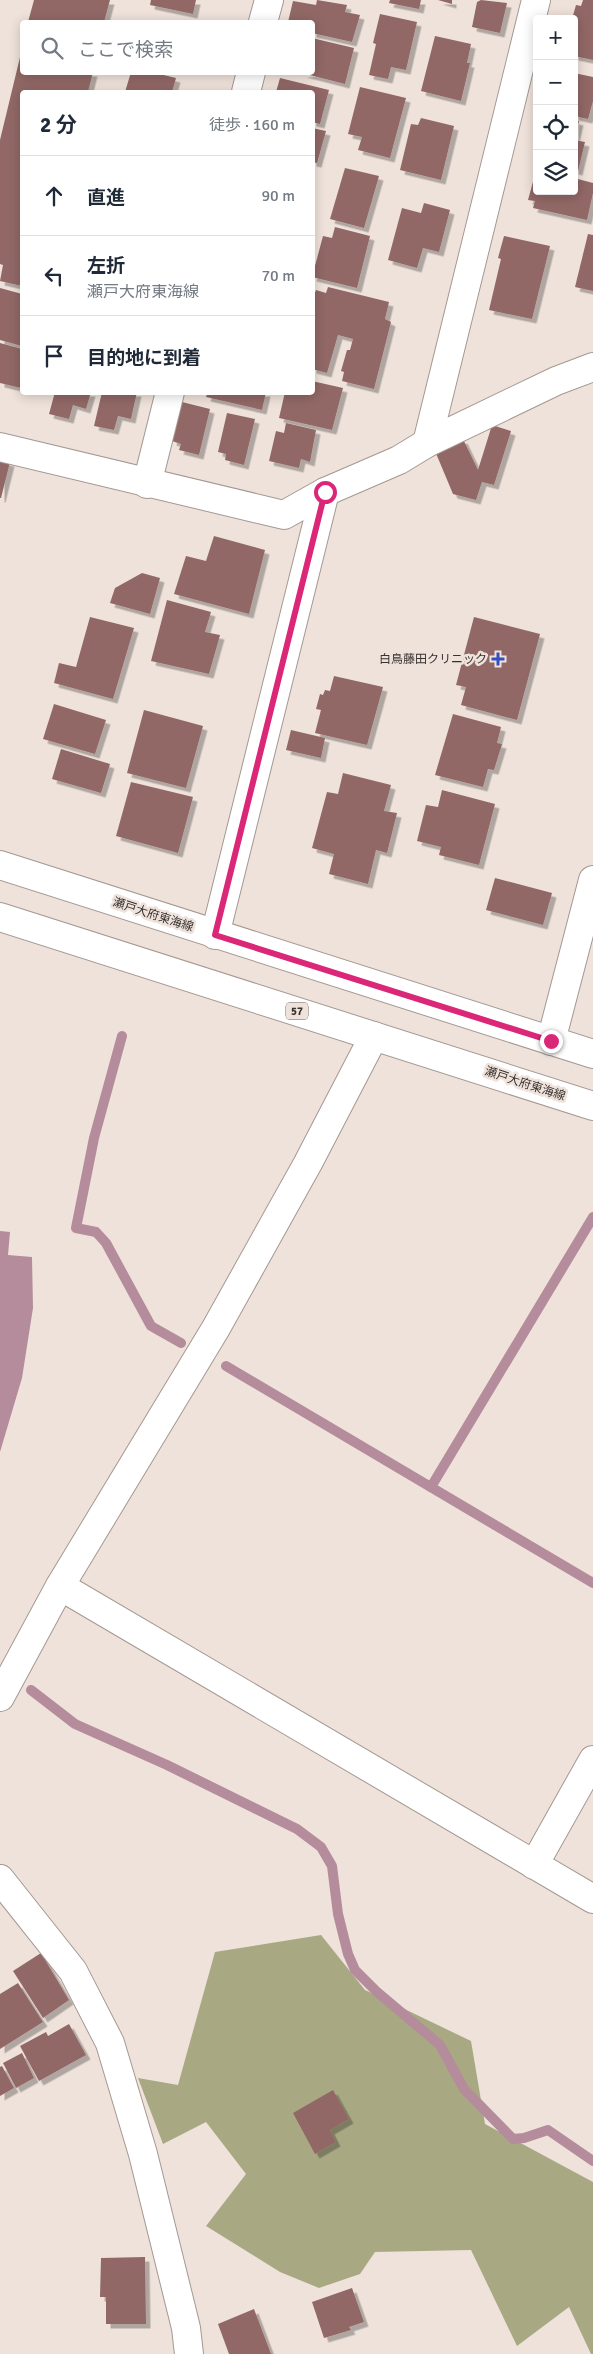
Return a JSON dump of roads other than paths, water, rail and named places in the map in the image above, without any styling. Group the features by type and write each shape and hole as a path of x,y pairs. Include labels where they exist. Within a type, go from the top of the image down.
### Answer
{"street":[{"path":"264,20 269,0"},
{"path":"427,443 536,0"},
{"path":"246,90 250,75"},
{"path":"0,447 148,484 284,515 325,492 399,460 427,443 556,381 593,367"},
{"path":"148,484 169,395"},
{"path":"215,935 325,492"},
{"name":"瀬戸大府東海線","path":"0,865 593,1054"},
{"path":"551,1041 593,880"},
{"name":"瀬戸大府東海線","path":"0,917 593,1106"},
{"path":"0,1697 60,1586 216,1328 308,1163 374,1036"},
{"path":"60,1586 593,1899"},
{"path":"534,1865 593,1760"},
{"path":"0,1879 73,1971 110,2043 143,2154 186,2328 189,2354"}],"waterway":[{"path":"122,1036 94,1138 76,1228 96,1232 106,1243 151,1326 181,1343"},
{"path":"431,1487 593,1217"},
{"path":"226,1366 593,1583"},
{"path":"31,1690 75,1724 167,1765 297,1829 321,1847 332,1866 338,1914 348,1954 355,1970 376,1991 440,2045 464,2089 513,2139 524,2138 548,2130 593,2161"}],"place":[{"name":"白鳥藤田クリニック","path":"498,659"}]}
